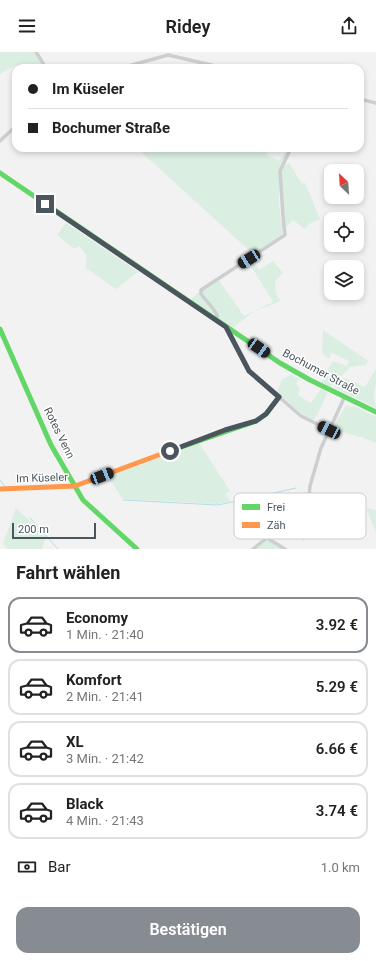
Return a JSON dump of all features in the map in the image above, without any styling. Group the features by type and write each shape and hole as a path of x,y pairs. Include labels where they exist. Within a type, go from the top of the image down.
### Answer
{"street":[{"path":"36,52 44,64"},
{"path":"134,64 168,54 208,64"},
{"path":"364,101 376,103"},
{"path":"0,141 12,130"},
{"path":"217,320 217,314 201,294 201,290 285,235 280,171 289,152"},
{"name":"Bochumer Straße","path":"0,173 280,363 310,380 376,412"},
{"path":"226,327 249,371 301,416 329,430"},
{"name":"Rotes Venn","path":"0,329 51,445 83,500 136,549"},
{"path":"309,493 321,448 345,396"},
{"name":"Im Küseler","path":"0,489 75,486 225,430 256,421 266,414 279,397"},
{"path":"253,549 266,539"},
{"path":"269,539 285,549"}],"green space":[{"path":"0,52 34,52 42,64 12,64 12,67 0,74"},
{"path":"141,152 268,152 267,155 279,161 285,152 288,152 279,169 279,205 283,234 253,254"},
{"path":"289,163 302,184 305,183 320,219 309,224 305,229 293,220 286,227 281,175 283,167"},
{"path":"66,223 138,272 116,289 86,268 86,256 84,251 79,246 74,249 57,235"},
{"path":"251,259 259,270 273,261 283,273 275,282 276,294 281,301 255,311 232,328 218,319 202,294 202,290 218,279 244,316 273,302 248,261"},
{"path":"199,292 213,311 215,316 190,300"},
{"path":"323,330 368,361 366,365 350,367 330,387 321,382 333,361 347,366 349,361 332,353 330,355 330,359 323,354"},
{"path":"376,369 374,396 376,408 333,387 344,378 365,387"},
{"path":"291,375 299,379 296,384 300,388 298,395 311,403 321,389 328,392 315,419 312,420 302,414 277,392 282,379"},
{"path":"346,405 354,406 376,417 376,443 332,429"},
{"path":"199,443 230,491 225,494 231,501 218,504 123,499 108,477"},
{"path":"16,508 46,536 42,549 8,549 3,544"},
{"path":"366,508 376,510 376,532"},
{"path":"267,540 283,549 256,549"}],"waterway":[{"path":"0,480 5,487"},
{"path":"273,493 296,488"},
{"path":"123,500 218,505 234,502"},
{"path":"30,518 58,549"}],"traffic: fast":[{"path":"0,173 280,363 310,380 376,412"},
{"path":"0,329 51,445 83,500 137,549"},
{"path":"164,453 256,421 266,414 279,397"}],"traffic: slow":[{"path":"0,489 75,486 164,453"}],"route":[{"path":"45,204 226,327 249,371 279,397 266,414 256,421 225,430 170,451"}]}
